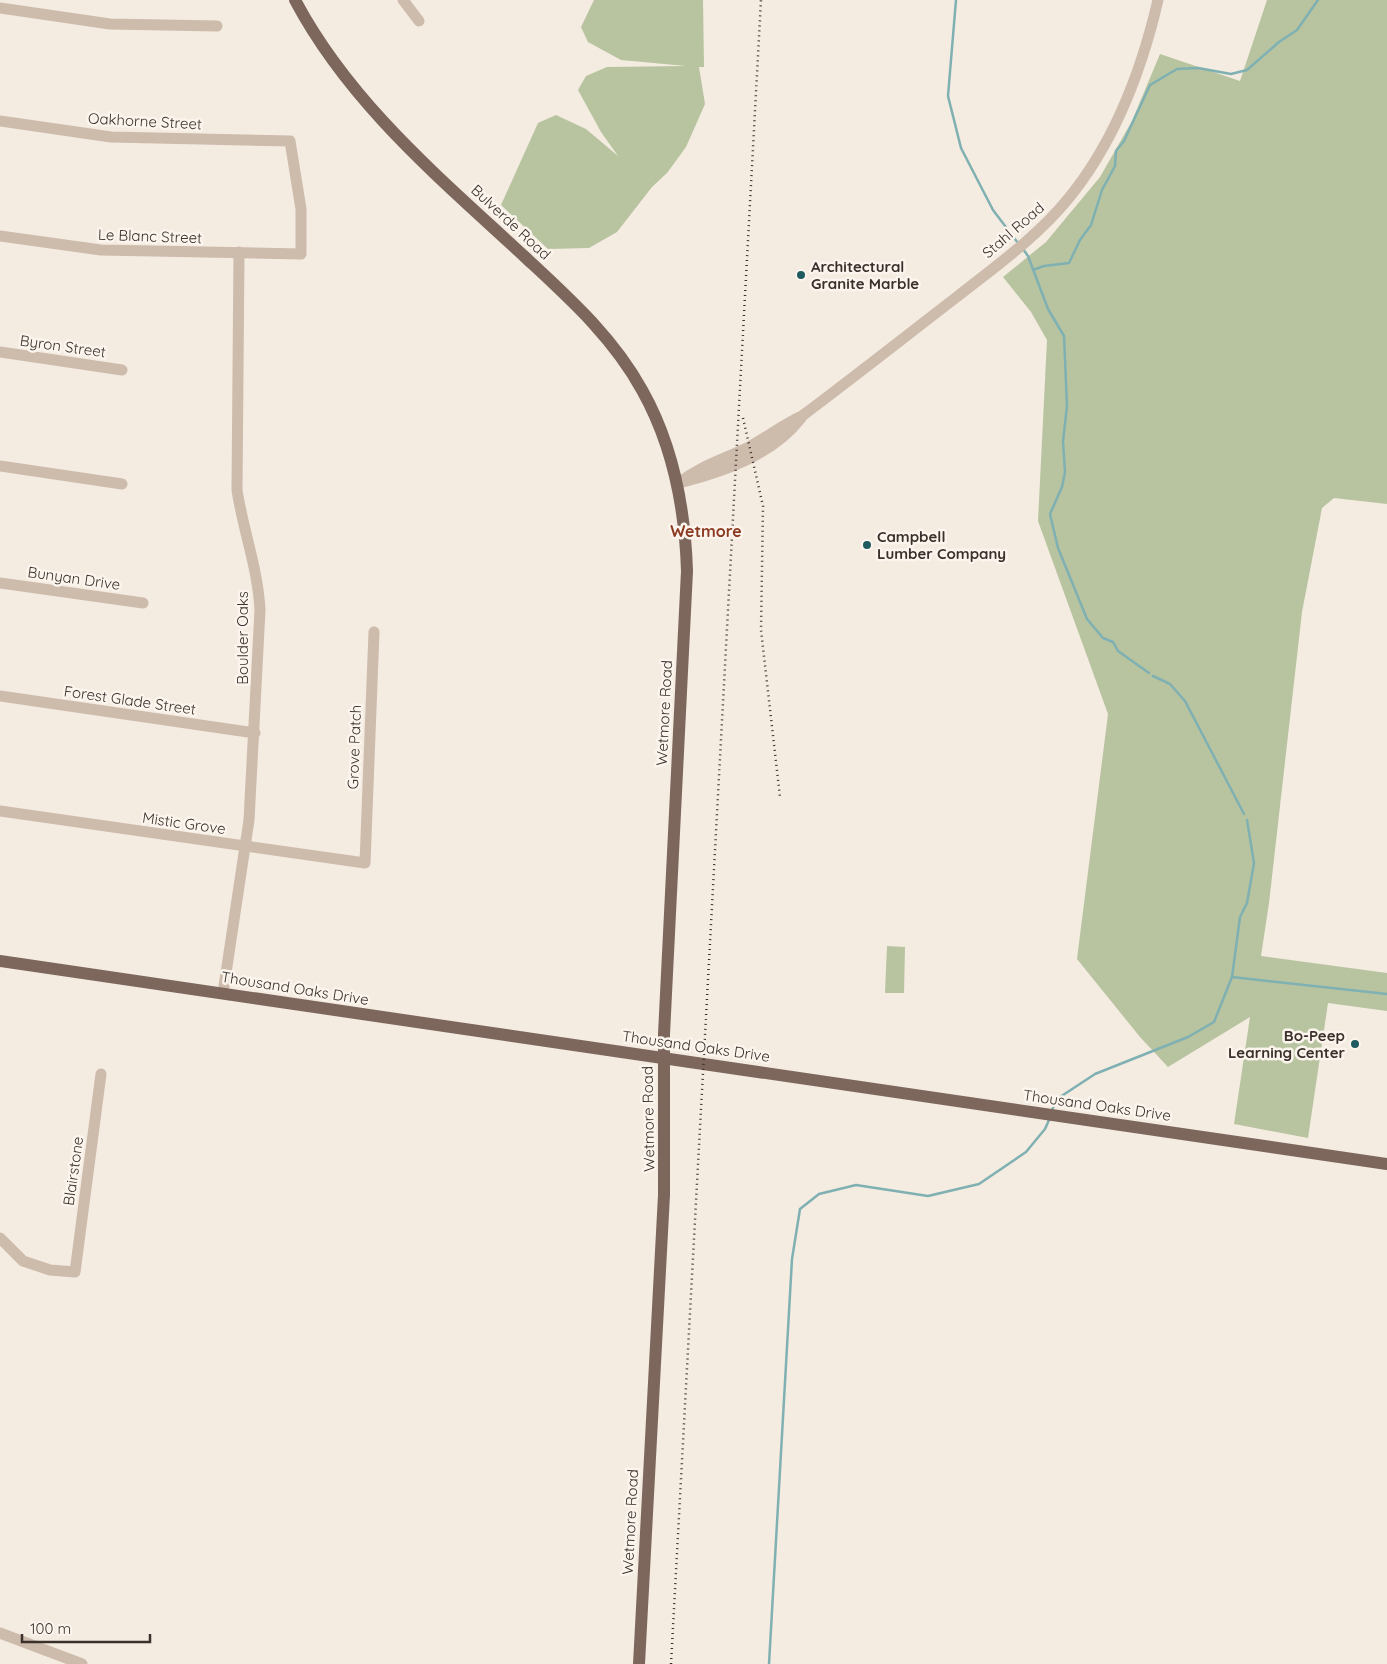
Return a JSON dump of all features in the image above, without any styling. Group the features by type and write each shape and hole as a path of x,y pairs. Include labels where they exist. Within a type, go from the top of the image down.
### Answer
{"main road":[{"name":"Bulverde Road","path":"295,0 317,38 341,73 382,120 606,336 642,389 653,410 668,449 677,484"},
{"name":"Wetmore Road","path":"639,1664 664,1195 663,1058 687,571 685,527 677,484"},
{"name":"Thousand Oaks Drive","path":"0,961 1387,1164"}],"street":[{"path":"403,0 419,21"},
{"name":"Stahl Road","path":"677,484 706,476 752,457 789,433 802,416 1005,260 1037,233 1070,198 1110,133 1142,57 1158,0"},
{"path":"0,8 119,25 217,26"},
{"name":"Oakhorne Street","path":"0,121 111,137 290,141 301,209 301,254"},
{"name":"Le Blanc Street","path":"0,236 101,250 301,254"},
{"name":"Boulder Oaks","path":"223,993 246,847 255,733 259,593 241,520 236,459 239,252"},
{"name":"Byron Street","path":"0,352 122,370"},
{"path":"0,466 122,484"},
{"name":"Bunyan Drive","path":"0,583 143,603"},
{"name":"Grove Patch","path":"365,863 374,632"},
{"name":"Forest Glade Street","path":"0,696 255,733"},
{"name":"Mistic Grove","path":"0,811 365,863"},
{"name":"Blairstone","path":"0,1238 23,1262 50,1270 75,1272 101,1074"},
{"path":"0,1633 58,1659 82,1664"}],"green space":[{"path":"594,0 703,0 704,67 699,67 705,104 686,147 667,173 652,187 617,232 589,248 548,249 501,205 538,123 556,115 586,129 618,156 601,132 578,90 586,76 607,67 686,66 621,60 588,42 581,27"},
{"path":"1267,0 1387,0 1387,504 1334,498 1322,508 1302,612 1269,903 1261,956 1387,973 1387,1011 1328,1003 1308,1138 1234,1124 1250,1017 1168,1067 1140,1037 1077,959 1108,714 1038,521 1047,340 1031,312 1003,277 1046,242 1100,177 1132,121 1160,54 1240,81"},
{"path":"887,946 905,947 904,993 885,993"}],"waterway":[{"path":"956,0 948,96 961,148 993,210 1018,243"},
{"path":"1033,270 1044,266 1069,263 1080,240 1091,225 1102,190 1115,166 1116,151 1124,141 1150,85 1177,69 1198,68 1231,74 1247,70 1279,42 1297,30 1318,0"},
{"path":"1023,249 1028,256 1048,309 1064,336 1067,406 1063,441 1065,472 1062,487 1050,514 1058,548 1087,619 1103,638 1113,642 1118,651 1149,673"},
{"path":"1153,676 1170,684 1185,701 1244,814"},
{"path":"1052,1110 1057,1099 1095,1074 1188,1037 1214,1022 1232,977 1240,917 1247,903 1254,863 1247,820"},
{"path":"1232,977 1387,994"},
{"path":"769,1664 792,1259 800,1209 819,1194 856,1185 928,1196 979,1184 1026,1152 1045,1129 1049,1120"}],"railway":[{"path":"671,1664 761,0"},
{"path":"743,418 763,506 761,630 780,797"}],"place":[{"name":"Architectural Granite Marble","path":"801,275"},
{"name":"Campbell Lumber Company","path":"867,545"},
{"name":"Bo-Peep Learning Center","path":"1355,1044"}],"district":[{"name":"Wetmore","path":"706,531"}]}
